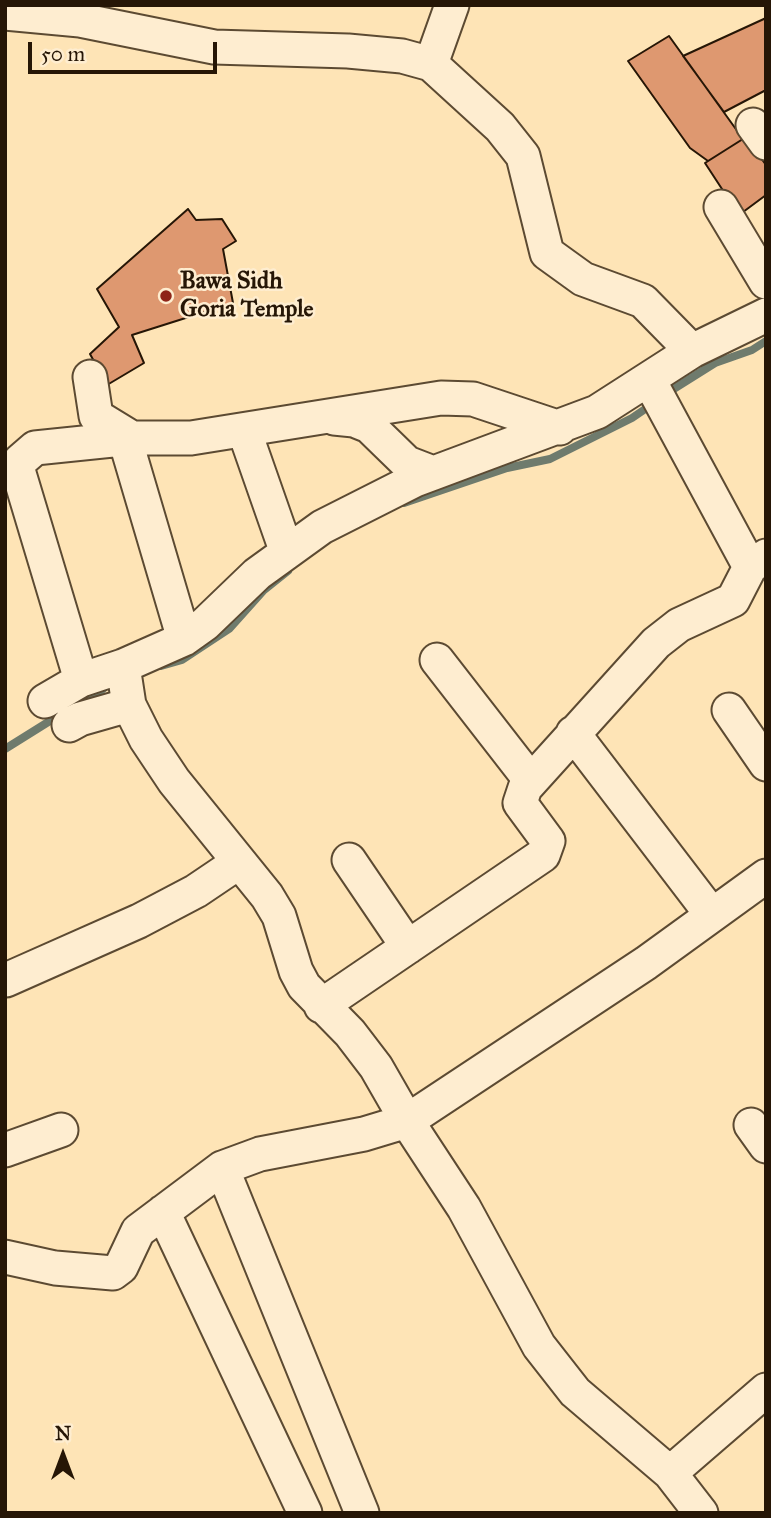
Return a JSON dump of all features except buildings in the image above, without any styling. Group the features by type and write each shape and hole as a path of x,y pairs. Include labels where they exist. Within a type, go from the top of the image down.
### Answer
{"street":[{"path":"430,64 452,5"},
{"path":"5,13 80,20 214,47 348,51 402,56 430,64 500,127 523,156 547,253 583,279 643,301 692,351"},
{"path":"721,207 766,282"},
{"path":"69,725 205,624 235,592 286,550 322,527 433,473 656,393 692,351 766,315"},
{"path":"90,377 96,416 128,438 184,639"},
{"path":"321,1006 543,855 548,841 520,803 520,794 668,632 733,600 758,562 656,393"},
{"path":"81,680 18,470 20,461 15,445 35,448 128,438 191,438 441,398 473,399 560,428"},
{"path":"324,417 354,420 369,426 407,463 433,473"},
{"path":"244,430 286,550"},
{"path":"436,660 531,781"},
{"path":"45,701 81,680 126,684"},
{"path":"126,684 162,764 273,906 296,971 321,1006 364,1049 407,1121 459,1199 523,1319 554,1367 575,1392 670,1473 701,1513"},
{"path":"729,710 766,764"},
{"path":"573,733 712,915"},
{"path":"349,860 408,947"},
{"path":"5,980 139,921 196,891 239,862"},
{"path":"5,1257 55,1268 113,1273 121,1267 138,1231 222,1168 260,1154 365,1134 407,1121 766,876"},
{"path":"5,1150 61,1130"},
{"path":"222,1168 362,1513"},
{"path":"163,1212 305,1513"},
{"path":"670,1473 766,1390"}],"waterway":[{"path":"664,395 715,363 752,350 766,341"},
{"path":"404,503 507,468 550,459 632,418 654,403"},
{"path":"161,666 182,660 229,629 263,591 288,571"},
{"path":"72,707 103,689"},
{"path":"5,749 61,714"}],"place":[{"name":"Bawa Sidh Goria Temple","path":"166,296"}]}
